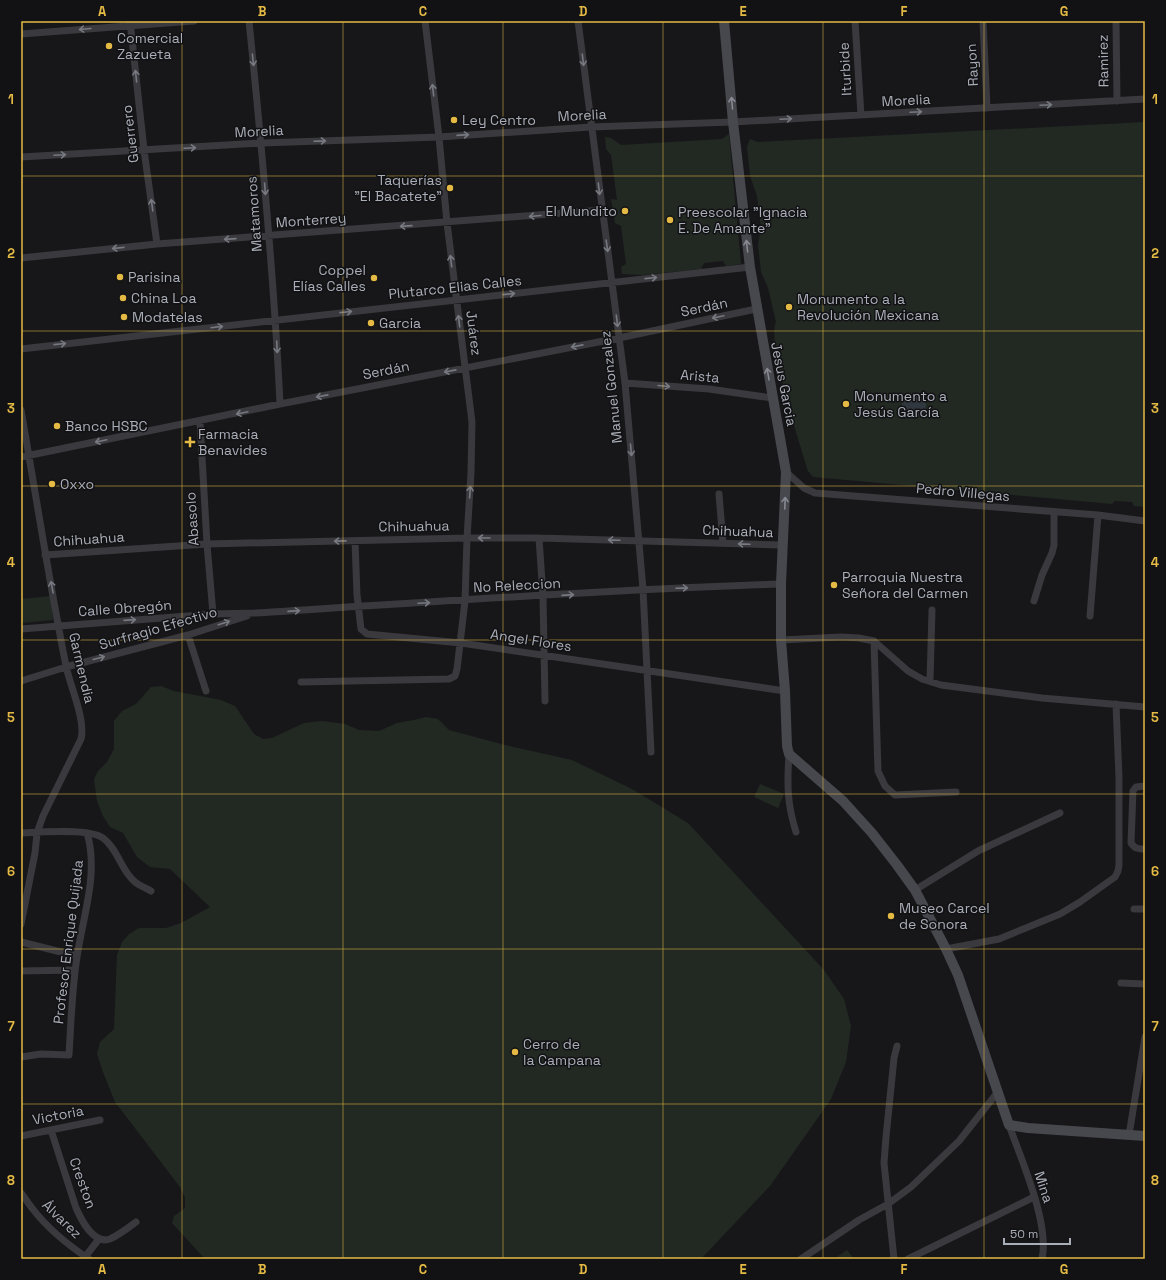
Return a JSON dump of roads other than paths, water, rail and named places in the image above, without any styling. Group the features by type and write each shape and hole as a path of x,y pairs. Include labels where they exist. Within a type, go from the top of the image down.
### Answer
{"street":[{"path":"21,34 130,23 194,21"},
{"name":"Matamoros","path":"249,21 262,143 276,320 280,404"},
{"name":"Juárez","path":"301,682 449,679 455,676 456,673 461,643 465,601 472,422 456,300 425,21"},
{"name":"Manuel Gonzalez","path":"578,21 625,383 643,589 651,752"},
{"name":"Jesus Garcia","path":"724,21 733,122 750,267 756,309 786,472 781,584 781,640 789,754"},
{"name":"Iturbide","path":"855,21 861,115"},
{"name":"Rayon","path":"983,21 987,108"},
{"name":"Ramirez","path":"1116,21 1117,101"},
{"name":"Guerrero","path":"130,23 144,150 157,244"},
{"name":"Morelia","path":"21,157 262,143 439,137 591,127 733,122 1145,99"},
{"name":"Monterrey","path":"21,258 157,244 602,210"},
{"name":"Plutarco Elias Calles","path":"21,349 750,267"},
{"name":"Serdán","path":"21,457 178,425 200,422 280,404 619,338 756,309"},
{"name":"Arista","path":"625,383 709,389 772,398"},
{"name":"Garmendia","path":"21,410 45,555 66,667 81,722 82,734 43,816 37,832 35,853 21,924"},
{"name":"Abasolo","path":"200,422 207,544 213,614"},
{"name":"Pedro Villegas","path":"786,472 804,488 815,493 1098,515 1145,521"},
{"path":"719,494 723,543"},
{"path":"1034,601 1042,575 1052,553 1054,544 1054,512"},
{"path":"1090,616 1098,515"},
{"name":"Chihuahua","path":"45,555 207,544 467,538 638,540 783,545"},
{"path":"539,538 543,596 545,701"},
{"name":"Angel Flores","path":"355,541 358,606 361,629 367,634 461,643 543,654 590,663 785,691"},
{"name":"No Releccion","path":"255,613 643,589 781,584"},
{"path":"930,681 932,610"},
{"name":"Calle Obregón","path":"21,629 213,614 255,613"},
{"name":"Surfragio Efectivo","path":"21,681 66,667 188,635 255,613"},
{"path":"188,635 206,691"},
{"path":"781,640 841,637 874,640 908,671 922,679 941,685 1042,698 1145,707"},
{"path":"874,640 878,771 885,786 895,795 956,792"},
{"path":"946,949 999,939 1060,914 1080,902 1115,877 1119,865 1119,778 1116,704"},
{"path":"789,754 787,780 789,802 796,832"},
{"path":"789,754 843,800 897,864 914,890 946,949 958,975 1009,1125 1028,1128 1145,1136"},
{"path":"1145,786 1136,787 1133,791 1131,843 1133,847 1145,849"},
{"path":"914,890 978,851 1060,813"},
{"path":"21,833 87,832 96,834 108,843 127,873 135,882 152,891"},
{"name":"Profesor Enrique Quijada","path":"21,1057 41,1054 69,1054 75,970 91,875 92,851 87,832"},
{"path":"1134,909 1145,909"},
{"path":"21,942 77,956"},
{"path":"21,970 75,970"},
{"path":"1121,983 1145,984"},
{"path":"1129,1135 1145,1037"},
{"path":"894,1259 884,1163 894,1058 897,1046"},
{"path":"801,1259 859,1220 888,1204 911,1187 959,1141 997,1093"},
{"name":"Victoria","path":"21,1136 100,1120"},
{"name":"Mina","path":"1009,1125 1034,1197 1042,1227 1044,1243 1042,1259"},
{"name":"Creston","path":"51,1130 76,1208 88,1229 100,1238"},
{"name":"Álvarez","path":"21,1193 46,1224 64,1241 87,1258"},
{"path":"908,1259 1034,1197"},
{"path":"87,1258 100,1238 103,1240 109,1239 136,1222"}],"place":[{"name":"Comercial Zazueta","path":"109,46"},
{"name":"Ley Centro","path":"454,120"},
{"name":"Taquerías \"El Bacatete\"","path":"450,188"},
{"name":"El Mundito","path":"625,211"},
{"name":"Preescolar \"Ignacia E. De Amante\"","path":"670,220"},
{"name":"Parisina","path":"120,277"},
{"name":"Coppel Elías Calles","path":"374,278"},
{"name":"China Loa","path":"123,298"},
{"name":"Monumento a la Revolución Mexicana","path":"789,307"},
{"name":"Modatelas","path":"124,317"},
{"name":"Garcia","path":"371,323"},
{"name":"Monumento a Jesús García","path":"846,404"},
{"name":"Banco HSBC","path":"57,426"},
{"name":"Farmacia Benavides","path":"190,442"},
{"name":"Oxxo","path":"52,484"},
{"name":"Parroquia Nuestra Señora del Carmen","path":"834,585"},
{"name":"Museo Carcel de Sonora","path":"891,916"},
{"name":"Cerro de la Campana","path":"515,1052"}]}
